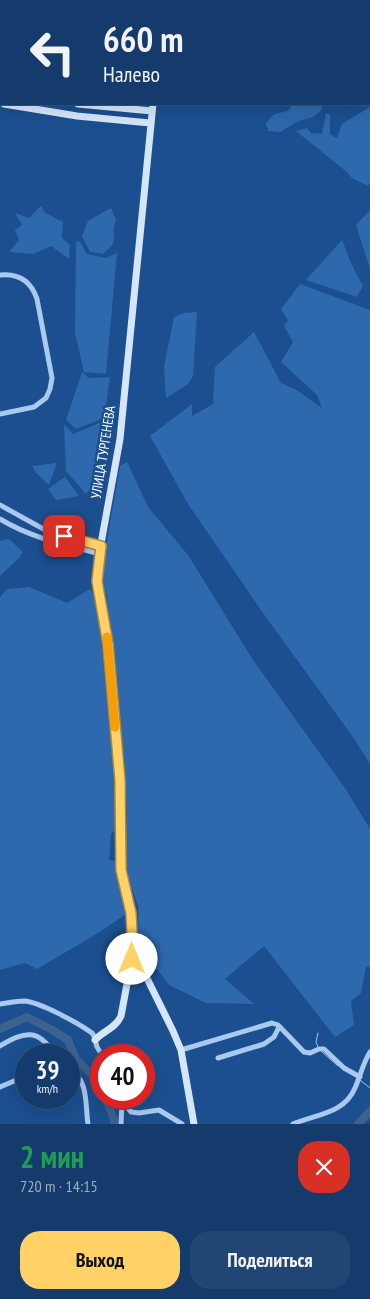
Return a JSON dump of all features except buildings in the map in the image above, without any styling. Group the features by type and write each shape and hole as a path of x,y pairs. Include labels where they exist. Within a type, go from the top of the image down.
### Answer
{"street":[{"path":"12,105 46,112 150,123"},
{"path":"90,105 153,108"},
{"path":"100,118 101,106"},
{"name":"УЛИЦА ТУРГЕНЕВА","path":"133,952 131,913 121,870 120,780 108,644 97,581 100,550 120,439 153,108"},
{"path":"0,275 11,274 23,278 33,289 37,299 52,378 48,394 39,405 29,409 0,414"},
{"path":"0,505 47,531 78,540 100,550"},
{"path":"0,520 27,534 76,548 100,550"},
{"path":"27,534 33,529 32,522"},
{"path":"95,1040 100,1034 117,1024 121,1016 133,952"},
{"path":"133,952 173,1031 180,1050 194,1124"},
{"path":"0,1004 30,1002 87,1030 94,1036 96,1044"},
{"path":"180,1050 272,1023 278,1025 304,1052 310,1054 324,1049 344,1068 360,1077"},
{"path":"218,1058 264,1044 274,1037 279,1027"},
{"path":"0,1046 21,1035 39,1036 46,1044"},
{"path":"293,1124 334,1111 342,1106 354,1092 370,1052"},
{"path":"80,1080 84,1085 88,1124"},
{"path":"0,1087 15,1081"},
{"path":"121,1109 121,1124"},
{"path":"129,1109 132,1112 159,1110 182,1124"}],"shaded area":[{"path":"292,105 323,105 321,111 313,117 299,121 280,132 268,131 266,123 274,114 288,111"},
{"path":"370,107 370,183 368,186 352,178 296,131 307,128 311,133 322,134 326,113 330,115 330,134 337,138 342,124"},
{"path":"41,206 45,213 63,222 62,238 70,245 69,259 51,246 33,254 9,252 19,240 15,230 22,225 15,213 29,218"},
{"path":"111,208 116,220 114,241 103,254 90,252 82,236 88,221"},
{"path":"370,210 370,269 356,225"},
{"path":"342,240 363,286 357,297 306,280"},
{"path":"76,241 80,242 87,254 106,258 117,253 106,374 84,372 75,333"},
{"path":"300,284 370,310 370,764 353,737 263,613 188,504 150,436 192,404 192,416 213,404 215,367 254,332 281,383 295,389 322,408 317,395 281,362 293,342 284,326 288,320 281,309"},
{"path":"197,312 193,376 188,384 166,398 164,367 174,317 184,313"},
{"path":"82,372 89,378 110,377 104,418 76,429 66,420"},
{"path":"104,421 94,485 86,494 66,471 64,424 73,434"},
{"path":"127,462 148,507 188,555 253,660 347,791 370,829 370,967 366,967 361,993 351,1001 354,1025 335,1037 264,946 225,979 254,1004 206,1003 169,985 139,946 138,906 124,866 127,815 125,763 109,640 107,597 101,575 120,466"},
{"path":"57,463 49,485 36,473 32,466"},
{"path":"65,477 79,496 56,500 48,489"},
{"path":"9,539 23,552 0,576 0,541"},
{"path":"29,587 67,603 90,589 97,599 116,756 118,827 111,834 109,860 117,861 128,913 37,969 25,963 0,970 0,597 7,589"}],"waterway":[{"path":"0,1029 27,1017 68,1040 76,1059 90,1073"},
{"path":"318,1033 316,1042 318,1047"},
{"path":"322,1052 338,1066"},
{"path":"360,1080 370,1088"},
{"path":"110,1109 114,1124"},
{"path":"358,1124 370,1111"}],"slow traffic":[{"path":"107,637 115,727"}],"route":[{"path":"64,536 101,546 97,581 108,644 120,780 121,870 131,913 132,959"}]}
